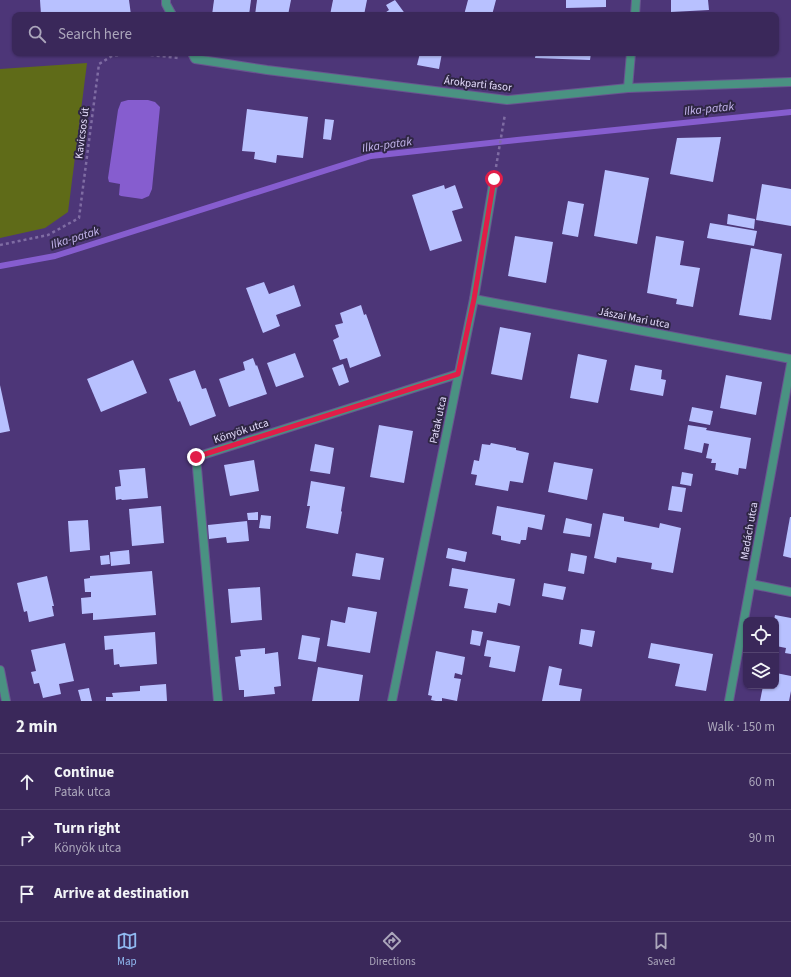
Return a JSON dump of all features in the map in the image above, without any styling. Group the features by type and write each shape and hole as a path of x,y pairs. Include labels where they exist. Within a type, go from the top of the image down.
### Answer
{"street":[{"path":"634,12 636,0"},
{"path":"166,2 171,12"},
{"name":"Árokparti fasor","path":"193,56 266,70 507,100 628,88 791,82"},
{"path":"628,88 631,56"},
{"name":"Patak utca","path":"392,701 474,299 494,179"},
{"name":"Jászai Mari utca","path":"474,299 791,359"},
{"name":"Madách utca","path":"729,701 791,364"},
{"name":"Könyök utca","path":"218,701 196,457 458,374"},
{"path":"751,584 791,592"},
{"path":"0,670 6,701"}],"path":[{"name":"Kavicsos út","path":"0,245 48,235 79,218 99,64 112,56"},
{"path":"494,179 504,120"}],"green space":[{"path":"87,63 68,212 45,228 0,238 0,69"}],"shaded area":[{"path":"128,100 148,100 155,102 160,107 152,189 149,196 142,199 119,195 120,184 109,182 108,178 118,110 121,102"}],"building":[{"path":"40,0 129,0 131,12 41,12"},
{"path":"214,0 251,0 249,12 212,12"},
{"path":"257,0 291,0 289,12 255,12"},
{"path":"333,0 367,0 365,12 331,12"},
{"path":"395,0 404,12 386,12 389,10 386,5"},
{"path":"468,0 496,0 493,12 465,12"},
{"path":"566,0 606,0 606,7 566,8"},
{"path":"671,0 708,0 709,10 671,12"},
{"path":"419,56 441,56 439,69 417,65"},
{"path":"535,56 591,56 590,60 535,58"},
{"path":"247,109 308,117 303,158 277,155 276,163 254,159 255,152 242,151"},
{"path":"325,119 334,120 331,140 323,139"},
{"path":"721,137 713,182 670,174 677,138"},
{"path":"605,170 649,178 637,244 594,236"},
{"path":"762,184 791,189 791,226 756,220"},
{"path":"444,185 445,189 455,185 463,208 452,211 462,241 430,251 412,195"},
{"path":"568,201 584,204 578,237 562,234"},
{"path":"728,214 755,219 754,229 727,224"},
{"path":"710,223 757,231 754,246 707,238"},
{"path":"515,236 553,242 546,283 508,276"},
{"path":"656,236 684,241 680,265 700,268 693,307 676,304 677,299 647,293"},
{"path":"751,248 782,254 771,320 739,315"},
{"path":"264,282 269,294 294,285 301,306 276,315 280,326 263,333 246,288"},
{"path":"361,305 364,315 366,314 381,356 350,368 347,358 340,360 333,340 339,337 335,325 343,323 340,313"},
{"path":"500,327 531,333 522,380 491,374"},
{"path":"295,353 304,377 276,387 267,363"},
{"path":"578,354 607,360 598,403 570,398"},
{"path":"253,358 267,394 229,407 219,379 245,370 243,362"},
{"path":"133,360 147,393 101,412 87,379"},
{"path":"343,364 349,382 339,386 332,368"},
{"path":"635,365 662,370 661,379 666,380 663,396 630,390"},
{"path":"195,370 202,389 206,388 216,416 190,426 169,379"},
{"path":"726,375 762,382 756,415 720,408"},
{"path":"0,385 10,431 0,433"},
{"path":"692,407 713,411 710,425 689,421"},
{"path":"379,425 413,431 404,483 370,477"},
{"path":"688,425 707,428 706,430 751,438 746,469 739,468 738,475 715,470 716,463 711,463 712,459 706,458 709,444 704,443 702,453 684,449"},
{"path":"491,443 516,448 516,450 529,453 523,483 510,481 508,491 475,485 477,475 471,474 474,460 479,461 482,444 490,445"},
{"path":"315,444 334,448 330,474 310,471"},
{"path":"254,460 259,491 230,496 224,465"},
{"path":"554,462 593,469 587,500 548,492"},
{"path":"145,468 148,498 116,500 115,487 121,486 119,470"},
{"path":"682,472 693,474 691,486 680,484"},
{"path":"311,481 345,487 338,534 306,528 310,506 307,506"},
{"path":"672,486 686,488 682,512 668,510"},
{"path":"161,506 164,543 132,546 129,509"},
{"path":"497,506 545,515 542,530 528,527 526,540 521,540 520,544 501,540 501,536 492,534"},
{"path":"258,512 258,520 248,520 247,513"},
{"path":"603,513 624,517 624,521 659,528 660,523 681,528 673,573 651,569 652,563 617,557 616,563 594,558"},
{"path":"261,515 271,516 270,529 259,528"},
{"path":"791,517 791,558 783,556"},
{"path":"566,518 592,524 590,537 563,533"},
{"path":"88,520 90,550 70,552 68,521"},
{"path":"247,521 249,541 227,543 226,537 209,539 208,525"},
{"path":"448,548 467,552 465,562 446,558"},
{"path":"129,550 130,564 111,566 110,552"},
{"path":"356,553 384,558 380,580 352,576"},
{"path":"571,553 587,556 584,574 568,571"},
{"path":"109,555 110,564 101,565 100,556"},
{"path":"452,568 515,579 510,606 498,603 496,613 464,608 468,589 449,586"},
{"path":"152,571 156,615 93,620 93,613 82,614 81,598 91,597 91,592 85,592 84,579 90,578 90,576"},
{"path":"47,576 54,606 52,606 54,616 29,622 27,611 24,612 17,583"},
{"path":"544,583 566,587 563,600 542,596"},
{"path":"260,587 262,620 231,623 228,589"},
{"path":"348,607 377,612 370,653 327,646 331,620 345,623"},
{"path":"775,615 791,618 791,654 785,653 786,648 779,647 779,617 775,617"},
{"path":"581,629 595,631 592,647 579,644"},
{"path":"472,630 483,632 480,646 470,644"},
{"path":"155,632 157,664 120,667 119,664 114,665 113,649 105,650 104,636"},
{"path":"302,635 320,638 316,662 298,659"},
{"path":"487,640 520,646 515,672 489,667 491,657 484,656"},
{"path":"65,643 74,681 59,684 61,694 43,698 39,683 34,684 31,672 36,671 31,650"},
{"path":"651,643 713,654 706,691 675,686 680,664 648,658"},
{"path":"265,648 265,654 278,652 281,686 274,687 275,694 244,697 244,690 239,690 235,657 241,656 240,650"},
{"path":"436,651 465,657 462,675 455,673 454,678 461,679 457,701 442,698 442,701 431,700 432,696 428,695"},
{"path":"549,666 562,669 559,685 582,689 580,701 542,701"},
{"path":"318,667 363,675 359,701 312,701"},
{"path":"779,674 791,676 789,701 760,701 762,689 779,689"},
{"path":"166,684 167,701 106,701 106,697 113,697 112,693 140,691 140,686"},
{"path":"89,688 92,701 81,701 78,690"}],"waterway":[{"name":"Ilka-patak","path":"0,266 55,256 371,156 791,112"}],"route":[{"path":"196,457 458,374 474,299 494,179"}]}
